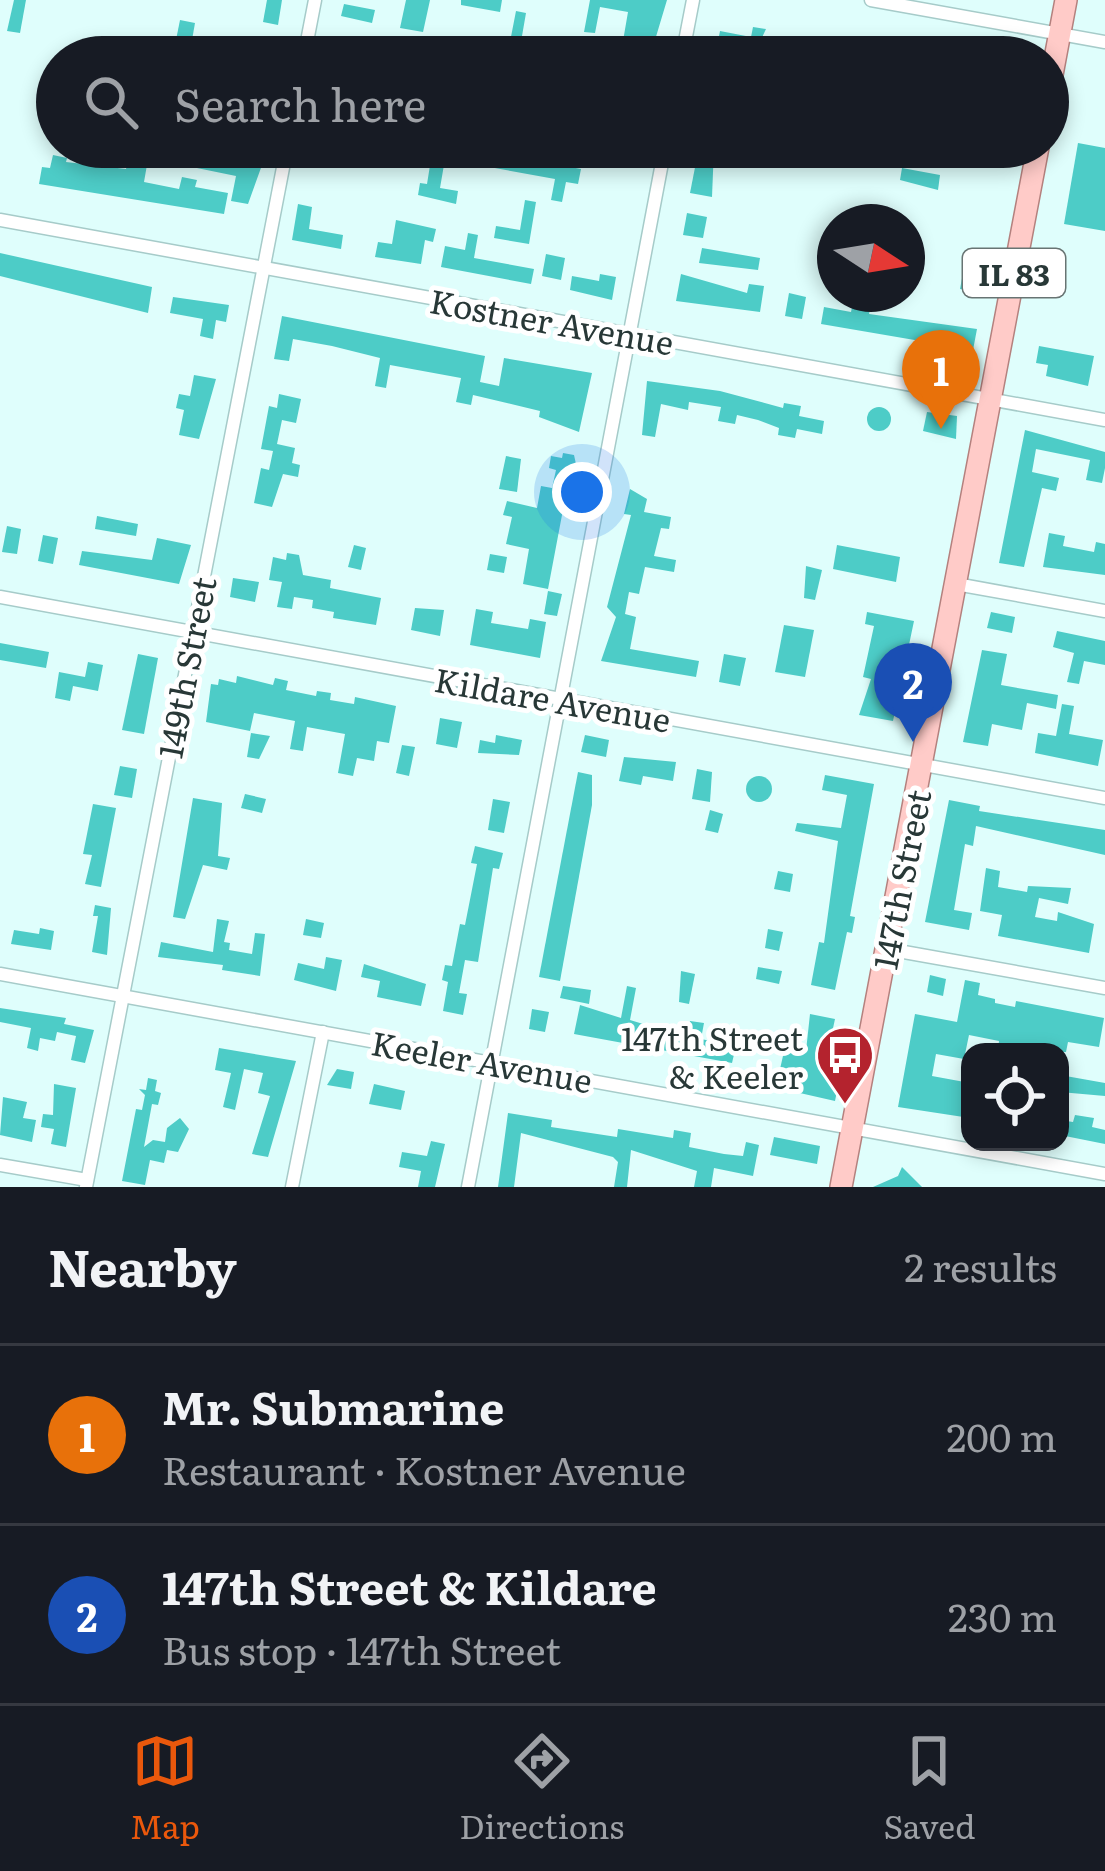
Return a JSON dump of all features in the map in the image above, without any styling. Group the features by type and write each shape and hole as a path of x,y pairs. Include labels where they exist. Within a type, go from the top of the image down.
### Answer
{"main road":[{"path":"1060,34 1066,0"},
{"name":"147th Street","path":"842,1187 1034,168"}],"street":[{"path":"308,36 315,0"},
{"path":"686,36 693,0"},
{"path":"871,0 1105,42"},
{"name":"149th Street","path":"87,1184 283,168"},
{"path":"468,1187 661,168"},
{"name":"Kostner Avenue","path":"0,220 1105,420"},
{"path":"956,584 1105,611"},
{"name":"Kildare Avenue","path":"0,597 1105,798"},
{"path":"886,949 1105,988"},
{"name":"Keeler Avenue","path":"0,974 1105,1174"},
{"path":"292,1187 323,1032"},
{"path":"0,1165 87,1184"}],"building":[{"path":"14,0 26,0 20,33 7,31"},
{"path":"267,0 282,0 278,25 263,22"},
{"path":"406,0 430,0 423,32 400,28"},
{"path":"461,0 502,0 500,12 461,5"},
{"path":"590,0 667,0 656,36 624,36 628,12 600,7 595,33 584,32"},
{"path":"344,4 375,10 372,23 341,16"},
{"path":"516,11 526,13 522,36 511,36"},
{"path":"180,20 195,23 193,36 177,36"},
{"path":"753,27 766,29 763,36 751,36"},
{"path":"1078,143 1105,148 1105,231 1064,224"},
{"path":"42,168 146,168 144,182 179,189 182,177 197,180 195,187 228,193 224,214 39,184"},
{"path":"197,168 261,168 248,204 231,201 236,176"},
{"path":"430,168 443,168 440,188 458,191 456,204 418,195 420,183 427,184"},
{"path":"494,168 581,169 578,184 566,182 562,202 551,200 555,179"},
{"path":"695,168 713,168 712,197 690,193"},
{"path":"902,168 940,175 938,190 900,180"},
{"path":"525,200 536,202 529,244 494,238 496,226 520,230"},
{"path":"298,204 312,207 309,229 343,235 341,249 292,240"},
{"path":"687,213 707,217 703,238 683,235"},
{"path":"396,220 436,229 433,242 425,240 421,264 375,257 378,242 392,244"},
{"path":"468,233 478,235 474,258 534,269 531,284 441,267 445,246 465,250"},
{"path":"702,248 760,258 758,270 699,263"},
{"path":"0,253 152,287 148,313 0,276"},
{"path":"546,254 565,258 561,280 542,276"},
{"path":"963,273 987,277 984,293 960,289"},
{"path":"600,274 616,277 612,300 570,290 572,276 599,281"},
{"path":"681,274 747,293 749,284 764,286 760,312 676,301"},
{"path":"789,293 806,297 802,319 785,316"},
{"path":"173,297 229,305 226,322 216,320 213,339 200,336 203,319 170,313"},
{"path":"823,312 869,312 977,329 973,350 821,324"},
{"path":"282,316 485,356 480,382 499,386 504,358 592,373 579,432 539,417 540,411 473,395 471,405 456,402 461,378 390,365 386,388 375,386 380,358 332,346 293,339 289,361 274,359"},
{"path":"1039,346 1094,356 1088,386 1046,376 1048,365 1036,363"},
{"path":"194,375 216,379 199,439 179,435 184,410 176,408 179,394 190,396"},
{"path":"647,381 720,391 783,408 784,403 801,406 799,416 824,421 822,434 797,429 795,438 778,435 779,428 737,415 735,424 718,421 721,407 689,402 688,410 661,404 655,437 642,435"},
{"path":"279,394 301,399 296,423 282,420 277,444 295,448 292,463 300,465 298,477 283,474 272,507 254,503 261,468 269,470 273,451 261,449 269,406 277,408"},
{"path":"879,407 891,419 879,431 867,419"},
{"path":"927,412 957,416 956,439 923,431"},
{"path":"1025,430 1105,452 1105,468 1102,483 1086,480 1090,460 1036,449 1032,472 1059,478 1056,491 1042,488 1024,567 999,563"},
{"path":"563,453 574,455 576,464 569,478 548,589 523,584 529,549 506,544 512,517 503,515 507,501 537,508 541,486 552,488 556,470 549,468 551,456 562,458"},
{"path":"506,456 521,459 517,492 499,489"},
{"path":"630,489 647,499 644,512 671,517 669,529 661,528 654,556 676,560 674,572 645,567 639,594 629,592 625,614 636,617 630,649 699,661 696,677 601,661 616,617 607,607 631,515 624,514"},
{"path":"97,516 138,524 136,536 95,529"},
{"path":"7,526 21,529 17,554 2,552"},
{"path":"1049,533 1065,536 1063,546 1094,552 1096,542 1105,544 1105,575 1043,567"},
{"path":"43,535 58,538 53,564 38,561"},
{"path":"157,538 191,545 179,584 79,565 82,551 152,560"},
{"path":"354,545 366,548 361,570 348,567"},
{"path":"837,545 900,557 896,582 833,569"},
{"path":"287,553 299,555 303,575 331,580 330,588 381,598 376,625 333,618 334,612 312,608 313,600 294,597 292,609 277,607 282,582 269,580 273,557 286,560"},
{"path":"490,554 507,557 504,573 487,570"},
{"path":"806,566 822,570 815,600 804,598"},
{"path":"233,578 259,582 255,602 230,597"},
{"path":"548,591 562,594 557,616 544,614"},
{"path":"415,608 444,610 440,636 411,630"},
{"path":"476,609 493,612 491,623 528,629 530,619 546,622 540,658 470,645"},
{"path":"867,612 914,621 893,721 859,715 871,679 863,677 874,626 865,624"},
{"path":"991,612 1015,617 1012,633 987,628"},
{"path":"784,625 814,630 805,677 775,672"},
{"path":"1057,631 1105,641 1105,665 1084,661 1079,684 1067,682 1074,653 1053,647"},
{"path":"0,643 49,652 46,668 0,660"},
{"path":"982,650 1007,654 1001,685 1058,695 1056,709 1027,703 1022,730 992,724 988,746 963,742"},
{"path":"138,654 158,658 144,734 122,730"},
{"path":"724,654 746,658 740,686 719,682"},
{"path":"88,662 103,665 98,691 73,686 70,701 55,698 59,672 85,677"},
{"path":"237,676 273,685 275,678 288,681 286,690 316,696 317,691 331,693 330,700 354,704 355,697 396,706 389,743 377,741 374,761 357,758 353,776 338,773 345,734 307,727 303,751 290,749 295,721 254,713 250,731 206,722 211,684 218,685 219,679 236,683"},
{"path":"1062,704 1074,706 1069,734 1103,740 1098,766 1035,753 1038,733 1056,736"},
{"path":"440,718 462,722 457,748 436,744"},
{"path":"251,733 270,736 259,759 247,757"},
{"path":"496,735 522,740 519,755 478,753 480,740 495,743"},
{"path":"585,735 609,740 606,757 581,752"},
{"path":"402,745 415,747 409,776 396,773"},
{"path":"624,757 676,762 673,781 643,776 641,785 619,781"},
{"path":"120,766 137,769 132,798 114,795"},
{"path":"697,769 712,772 710,802 692,799"},
{"path":"578,772 592,775 592,805 560,981 539,977"},
{"path":"825,775 874,784 850,916 855,917 852,933 847,932 835,990 811,985 819,942 824,943 838,841 795,831 797,823 841,828 847,795 822,790"},
{"path":"759,776 772,789 759,802 746,789"},
{"path":"245,794 266,799 262,813 241,808"},
{"path":"193,798 222,803 218,856 230,858 227,870 203,865 185,919 173,917"},
{"path":"493,799 510,802 504,833 488,830"},
{"path":"949,800 980,806 979,811 1105,830 1105,855 976,826 973,846 965,844 954,910 972,913 969,930 925,922"},
{"path":"93,804 116,808 101,887 85,884 92,855 83,854"},
{"path":"710,810 723,814 718,833 705,830"},
{"path":"475,846 503,853 499,869 493,868 478,962 465,960 459,993 467,994 463,1015 443,1011 448,982 442,980 445,965 452,966 460,924 465,925 477,864 471,863"},
{"path":"986,868 1000,871 998,887 1027,892 1028,886 1071,888 1068,904 1039,898 1035,917 1057,921 1058,912 1094,924 1089,953 998,936 1002,915 980,911"},
{"path":"778,871 793,874 790,892 774,889"},
{"path":"95,905 111,908 107,955 92,952 98,916 93,916"},
{"path":"217,919 229,921 224,942 230,943 229,950 252,954 255,933 265,934 260,976 222,970 223,965 158,957 161,942 213,952"},
{"path":"306,919 324,923 321,938 303,935"},
{"path":"40,928 54,931 51,950 11,944 14,930 39,934"},
{"path":"768,929 783,932 779,951 765,948"},
{"path":"326,957 342,960 336,991 294,980 298,963 324,969"},
{"path":"364,964 426,984 421,1006 377,997 380,981 361,977"},
{"path":"758,967 782,971 779,984 756,979"},
{"path":"681,971 695,974 689,1004 679,1002"},
{"path":"930,975 946,979 943,996 927,992"},
{"path":"965,980 980,983 978,995 995,999 995,1003 1015,1007 1016,1001 1104,1018 1099,1047 1068,1042 999,1043 969,1035 967,1043 961,1043 961,1058 936,1054 932,1076 961,1081 961,1117 898,1107 915,1014 957,1022"},
{"path":"563,986 591,990 589,1004 560,998"},
{"path":"627,986 636,988 630,1020 686,1037 690,1021 704,1023 701,1039 736,1046 732,1063 574,1034 580,1005 621,1018"},
{"path":"0,1008 66,1018 64,1024 94,1030 85,1063 71,1060 76,1036 57,1032 55,1041 40,1038 38,1051 27,1048 31,1028 0,1022"},
{"path":"532,1009 549,1012 545,1032 529,1029"},
{"path":"810,1014 835,1019 827,1056 835,1058 830,1079 839,1081 835,1101 791,1091 793,1081 778,1078 785,1047 806,1051"},
{"path":"219,1048 296,1061 268,1157 252,1154 270,1096 258,1093 263,1073 244,1069 235,1110 223,1107 231,1073 215,1070"},
{"path":"337,1069 354,1072 351,1089 327,1085"},
{"path":"1069,1077 1105,1083 1105,1096 1069,1093"},
{"path":"148,1078 157,1080 155,1091 161,1093 158,1105 152,1104 144,1147 153,1140 165,1142 167,1128 180,1118 189,1129 178,1152 167,1150 164,1163 150,1160 145,1185 122,1181 136,1109 142,1110 145,1095 139,1089 146,1090"},
{"path":"54,1084 76,1088 66,1147 51,1144 54,1129 41,1127 43,1114 53,1115"},
{"path":"374,1084 405,1091 401,1110 369,1104"},
{"path":"3,1097 27,1102 23,1118 36,1120 32,1142 0,1135"},
{"path":"508,1113 552,1120 551,1127 617,1137 618,1129 673,1138 674,1130 691,1133 689,1147 724,1154 743,1156 746,1142 759,1145 753,1176 714,1168 711,1187 694,1187 697,1171 631,1150 627,1187 614,1187 618,1162 613,1157 521,1133 514,1187 498,1187"},
{"path":"1075,1115 1094,1118 1092,1127 1105,1130 1105,1144 1069,1137 1069,1121"},
{"path":"774,1137 820,1146 817,1164 770,1155"},
{"path":"431,1141 445,1144 435,1187 418,1187 421,1171 399,1167 402,1152 427,1156"},
{"path":"902,1167 922,1187 873,1187 898,1176"}],"place":[{"name":"Mr. Submarine","path":"941,429"},
{"name":"147th Street & Kildare","path":"913,742"},
{"name":"147th Street & Keeler","path":"845,1106"}]}
